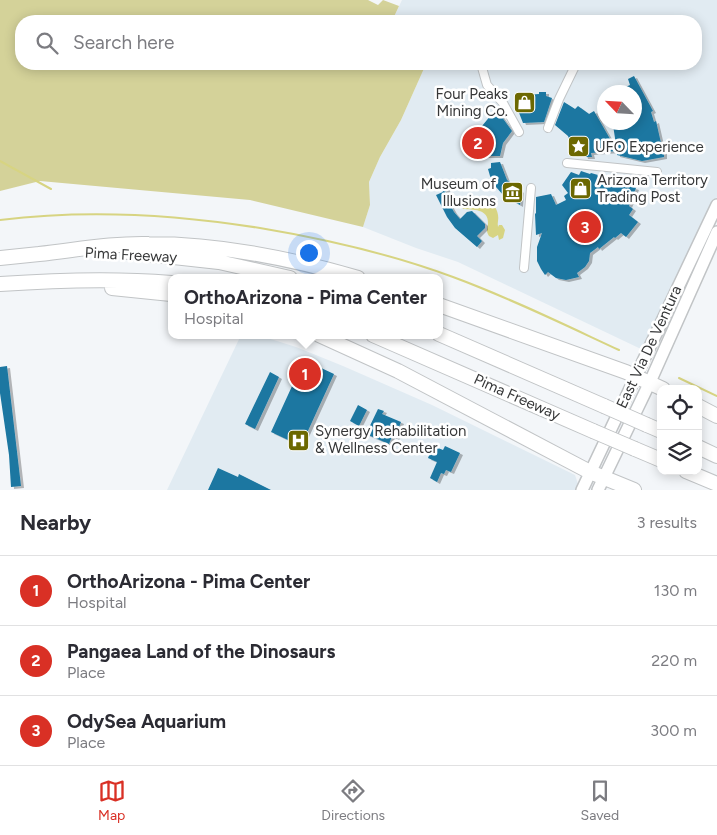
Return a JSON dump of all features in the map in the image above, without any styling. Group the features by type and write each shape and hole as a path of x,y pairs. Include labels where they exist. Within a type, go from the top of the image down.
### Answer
{"highway":[{"path":"39,254 122,245 192,246 260,254 344,274"},
{"name":"Pima Freeway","path":"0,258 83,252 157,254 219,262 272,274"},
{"name":"Pima Freeway","path":"0,284 102,279 168,283"},
{"path":"29,282 168,294"},
{"path":"443,306 636,376 657,386"},
{"name":"Pima Freeway","path":"443,336 659,430"},
{"path":"328,339 398,371 590,472 601,484 634,490"},
{"name":"Pima Freeway","path":"383,339 657,458"},
{"path":"702,408 717,416"},
{"path":"702,449 717,456"},
{"path":"696,475 717,484"}],"street":[{"path":"483,70 487,86 503,103 519,132"},
{"path":"548,128 573,70"},
{"path":"567,162 657,172"},
{"path":"524,268 531,188"},
{"name":"East Via De Ventura","path":"582,490 717,205"},
{"name":"East Via De Ventura","path":"601,484 650,382 717,232"}],"shaded area":[{"path":"0,0 368,0 378,5 383,0 399,6 395,15 15,15 15,70 423,70 401,120 380,157 369,182 370,205 363,227 250,200 40,181 0,191"},
{"path":"402,0 717,0 717,197 675,287 641,349 458,262 363,227 370,205 369,182 380,157 401,120 423,70 702,70 702,15 395,15"},
{"path":"464,198 473,201 477,199 484,200 496,208 498,227 502,225 505,230 503,238 499,240 498,235 493,238 489,236 487,233 488,219 486,215 483,212 463,209 461,202"},
{"path":"239,339 271,339 343,366 432,405 575,475 578,484 576,490 167,490"}],"building":[{"path":"634,76 639,85 630,85 628,79"},
{"path":"642,91 653,111 651,112 654,122 656,121 661,143 664,142 664,157 642,161 617,155 614,130 642,130"},
{"path":"539,92 546,92 546,96 552,98 544,122 523,123 514,100 527,97 526,95 539,94"},
{"path":"564,102 575,109 578,106 589,114 594,111 597,116 597,130 605,130 617,151 591,153 592,157 585,157 584,153 574,155 568,136 555,125"},
{"path":"496,109 512,131 503,143 500,156 479,156 480,149 471,148 474,138 472,137 476,128 478,129 479,126 482,126"},
{"path":"500,162 507,180 521,191 520,205 504,196 490,176 488,169 491,168 491,163"},
{"path":"581,171 636,188 629,206 633,209 629,215 638,222 626,237 621,233 599,249 598,247 590,253 589,261 577,273 579,277 566,280 556,278 548,272 545,275 537,261 537,247 542,233 536,235 536,197 551,194 556,205 566,200 564,196 568,193 562,185 571,172 579,175"},
{"path":"453,181 444,194 454,212 460,219 467,212 472,211 485,224 485,228 477,236 482,241 477,247 455,228 436,195 443,192 440,182"},
{"path":"304,360 334,374 301,446 271,432"},
{"path":"7,366 21,486 11,487 9,455 0,393 0,367"},
{"path":"270,372 279,377 255,429 245,424"},
{"path":"358,405 367,410 359,426 350,421"},
{"path":"378,409 384,411 382,414 401,422 397,432 399,433 396,438 392,436 389,444 366,434"},
{"path":"433,446 443,450 445,446 460,453 451,472 446,470 444,474 441,473 437,482 430,478 437,462 428,458"},
{"path":"218,468 238,477 239,474 271,490 208,490"}],"waterway":[{"path":"0,161 51,189"},
{"path":"0,220 98,214 162,216 227,223 309,237 382,254 453,277 516,303 619,350"},
{"path":"679,378 717,396"}],"place":[{"name":"Four Peaks Mining Co.","path":"524,103"},
{"name":"Pangaea Land of the Dinosaurs","path":"478,143"},
{"name":"UFO Experience","path":"579,147"},
{"name":"Arizona Territory Trading Post","path":"581,189"},
{"name":"Museum of Illusions","path":"512,193"},
{"name":"OdySea Aquarium","path":"585,227"},
{"name":"OrthoArizona - Pima Center","path":"305,374"},
{"name":"Synergy Rehabilitation & Wellness Center","path":"299,440"}]}
